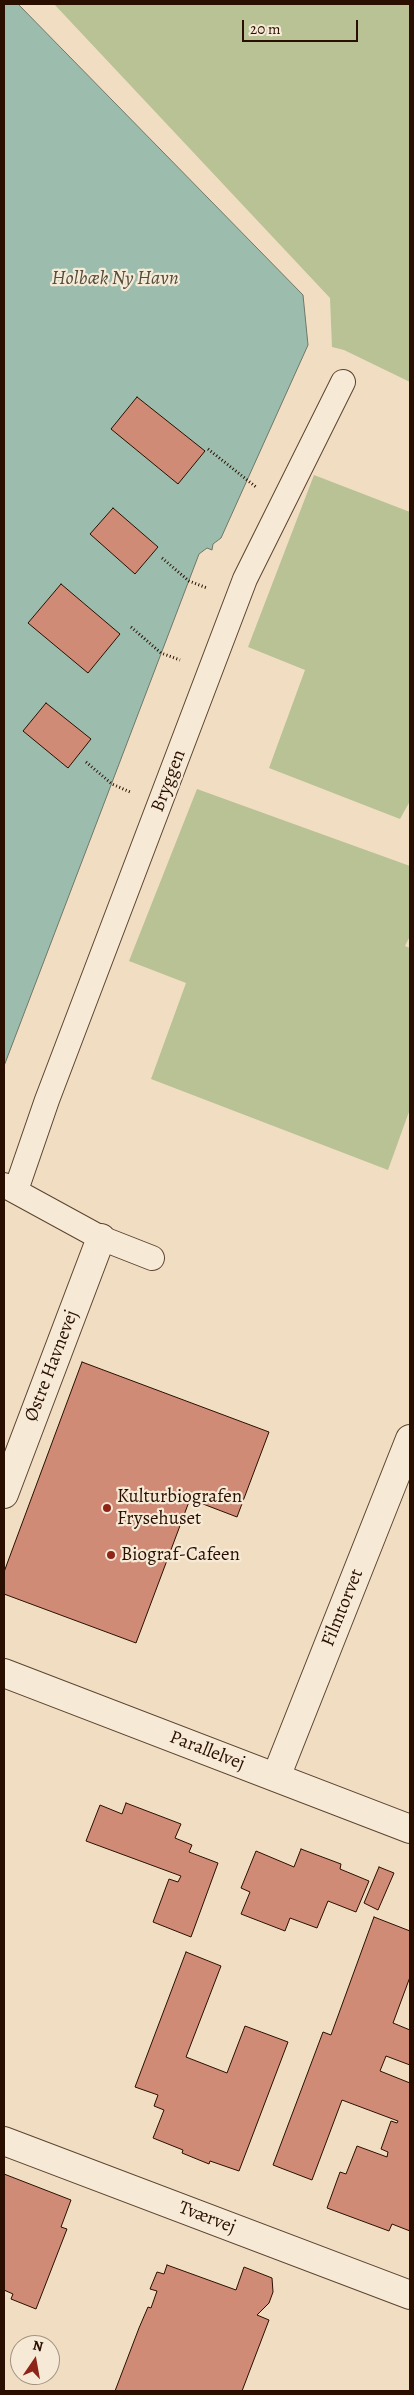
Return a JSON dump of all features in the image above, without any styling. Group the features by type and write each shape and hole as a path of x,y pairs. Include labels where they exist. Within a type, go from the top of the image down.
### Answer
{"street":[{"name":"Østre Havnevej","path":"4,1494 101,1238"},
{"name":"Filmtorvet","path":"276,1777 410,1439"},
{"name":"Parallelvej","path":"4,1673 410,1829"},
{"name":"Tværvej","path":"4,2141 410,2294"}],"lane":[{"name":"Bryggen","path":"10,1188 47,1100 245,579 343,382"},
{"path":"10,1188 101,1238 152,1258"}],"path":[{"path":"208,449 247,481"},
{"path":"162,558 189,581"},
{"path":"131,627 162,653"},
{"path":"86,762 112,784"}],"shaded area":[{"path":"54,4 410,4 410,382 344,350 332,347 330,298"},
{"path":"314,475 410,512 410,801 400,819 269,768 305,670 248,647"},
{"path":"197,789 410,866 410,936 405,946 410,948 410,1109 388,1170 151,1079 186,983 129,961"}],"water":[{"name":"Holbæk Ny Havn","path":"4,4 18,4 303,295 308,345 221,538 213,544 212,550 207,548 199,554 4,1066"}],"building":[{"path":"137,397 205,451 178,484 111,429"},
{"path":"113,508 158,547 135,574 90,534"},
{"path":"61,584 120,634 88,673 28,623"},
{"path":"46,703 91,739 68,768 23,731"},
{"name":"Kulturbiografen Frysehuset","path":"82,1362 269,1432 237,1517 190,1499 136,1643 4,1594 4,1572"},
{"path":"126,1803 181,1824 175,1838 192,1845 189,1852 218,1863 191,1937 153,1922 169,1879 178,1882 181,1876 86,1841 100,1805 122,1814"},
{"path":"301,1849 341,1864 340,1869 369,1881 356,1912 328,1901 317,1928 290,1918 285,1931 241,1914 250,1892 241,1888 256,1851 294,1867"},
{"path":"379,1867 394,1873 378,1910 364,1903"},
{"path":"374,1917 410,1931 410,1977 393,2023 410,2030 410,2065 386,2056 380,2071 410,2083 410,2231 392,2224 389,2231 327,2208 340,2172 346,2174 357,2146 387,2157 388,2152 381,2149 391,2121 397,2123 398,2121 342,2100 312,2180 273,2165 323,2032 331,2035"},
{"path":"186,1952 221,1966 186,2057 227,2073 245,2026 288,2042 239,2171 210,2161 209,2164 182,2153 183,2150 153,2138 164,2110 154,2106 158,2095 135,2087"},
{"path":"4,2174 71,2200 61,2227 67,2229 36,2309 11,2299 13,2294 4,2290"},
{"path":"167,2265 236,2290 244,2267 272,2278 273,2292 269,2303 257,2315 269,2320 242,2391 115,2391 139,2328 148,2307 151,2308 157,2291 150,2289 157,2272 164,2274"}],"place":[{"name":"Kulturbiografen Frysehuset","path":"107,1508"},
{"name":"Biograf-Cafeen","path":"111,1555"}]}
